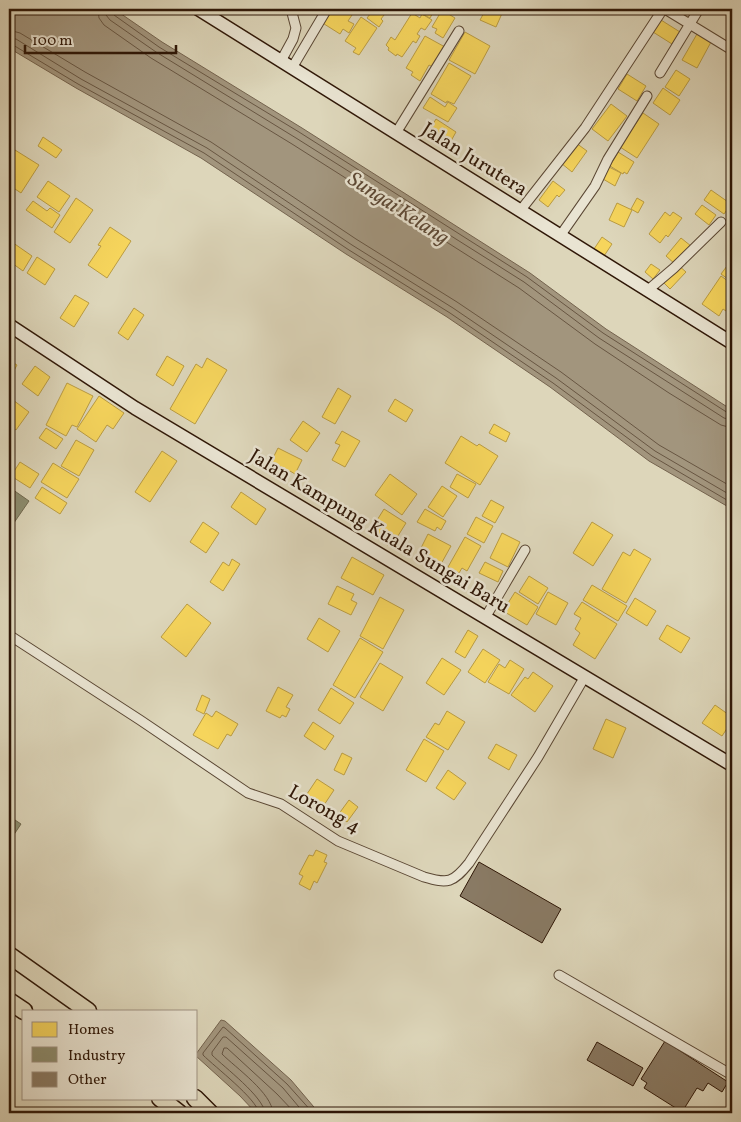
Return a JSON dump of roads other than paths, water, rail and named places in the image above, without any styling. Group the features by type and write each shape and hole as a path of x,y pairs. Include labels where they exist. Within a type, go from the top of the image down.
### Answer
{"highway":[{"path":"9,954 87,1010"},
{"path":"9,1001 22,1010"},
{"path":"163,1100 180,1113"},
{"path":"197,1100 210,1113"}],"street":[{"path":"281,61 293,39 296,28 291,9"},
{"path":"292,68 327,9"},
{"path":"520,211 585,128 664,9 732,50"},
{"path":"660,73 699,9"},
{"name":"Jalan Jurutera","path":"204,10 292,68 732,343"},
{"path":"396,133 459,31"},
{"path":"560,236 596,186 608,159 647,96"},
{"path":"648,290 674,268 720,222"},
{"name":"Jalan Kampung Kuala Sungai Baru","path":"9,325 135,408 732,765"},
{"path":"485,618 526,550"},
{"name":"Lorong 4","path":"9,635 248,793 281,804 338,841 424,877 450,882 469,863 538,757 584,678"},
{"path":"559,975 732,1075"}],"water":[{"name":"Sungai Kelang","path":"9,9 114,9 162,42 302,128 530,273 606,329 732,410 732,509 649,461 550,387 447,317 346,254 201,158 9,48"},
{"path":"221,1020 225,1021 291,1080 319,1113 256,1113 198,1058 198,1051"}]}
